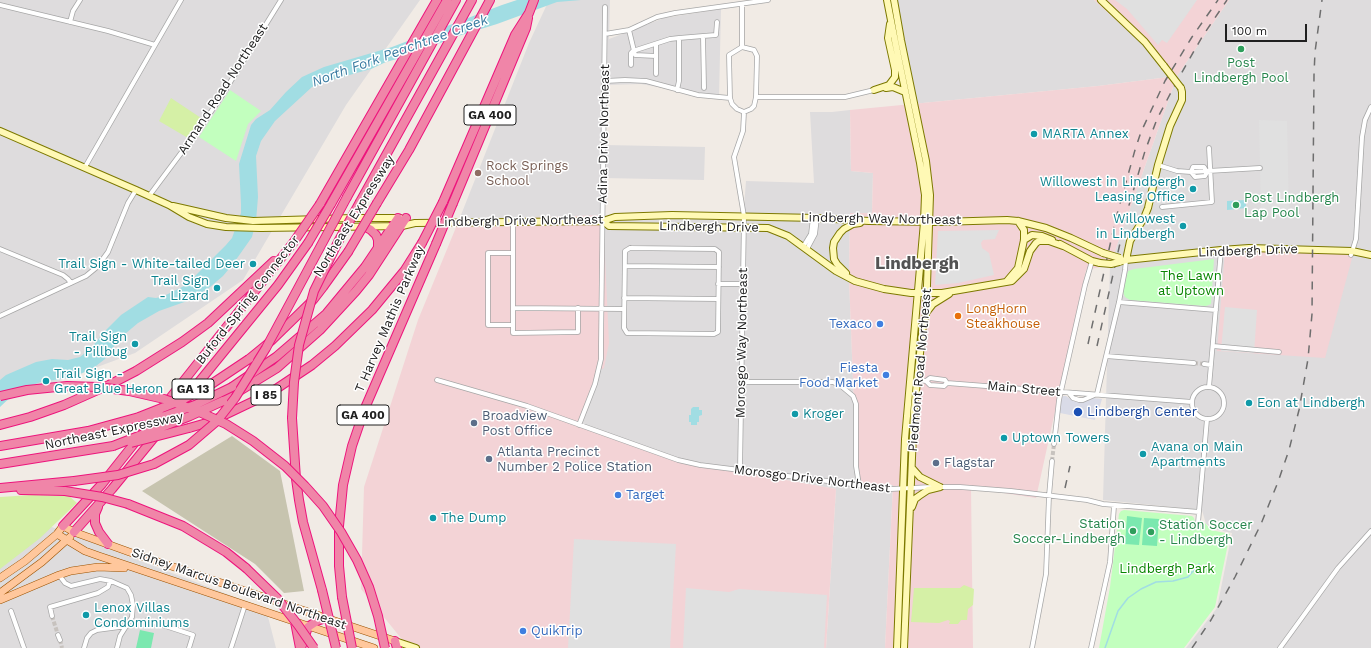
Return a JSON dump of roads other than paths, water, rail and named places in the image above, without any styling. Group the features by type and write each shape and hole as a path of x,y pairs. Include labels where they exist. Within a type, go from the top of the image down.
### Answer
{"highway":[{"path":"336,648 304,522 296,479 292,418 299,345 314,291 338,242 472,0"},
{"name":"Northeast Expressway","path":"0,446 88,432 139,417 189,396 249,359 271,341 309,304 348,252 409,150 490,0"},
{"name":"Northeast Expressway","path":"0,464 113,446 164,436 210,422 276,389 318,360 346,336 372,310 405,270 422,243 443,202 515,35 529,13 534,0"},
{"path":"0,489 118,475 154,464 189,445 217,421 235,398 266,348 347,197 419,70 448,1"},
{"name":"Buford-Spring Connector","path":"63,526 102,484 293,243 320,204 431,10 448,1"},
{"name":"Buford-Spring Connector","path":"74,532 99,504 278,285 308,243 404,74 448,1"},
{"name":"T Harvey Mathis Parkway","path":"352,648 342,597 339,566 339,526 343,485 352,446 366,408 526,28 529,13"},
{"path":"113,446 190,416 223,401 277,368 320,330 356,291 402,218"},
{"path":"364,226 376,235 378,240 378,249"},
{"path":"139,417 165,416 196,405 232,387 276,357 326,314 349,288 378,249 398,226"},
{"path":"0,425 30,417 64,405 109,385 136,371 177,346 223,310 293,243"},
{"path":"0,396 27,390 67,386 129,391 164,398 195,410 226,424 253,441 286,466 323,506 341,532 357,560 369,587 378,616 385,648"},
{"path":"0,489 65,491 102,497 162,516 184,526 212,543 246,568 277,598 314,648"},
{"path":"99,504 95,514 95,523 98,532 108,544"},
{"path":"300,648 308,627 316,621 325,618"},
{"path":"295,622 300,648"}],"main road":[{"name":"Piedmont Road Northeast","path":"887,0 923,178 928,254 926,315 922,325 914,410 904,648"},
{"name":"Piedmont Road Northeast","path":"894,0 929,177 927,222 918,293 912,373 906,422 897,648"},
{"path":"1101,0 1145,42 1181,88 1182,92 1182,100 1170,126 1158,165 1148,208 1121,260"},
{"path":"874,90 889,85 895,77 895,70 888,38 890,19"},
{"path":"874,90 893,87 905,92"},
{"name":"Lindbergh Drive Northeast","path":"0,131 169,205 189,217 207,224 226,227 261,228 398,226 415,223 603,221 615,217 672,215 744,216"},
{"name":"Lindbergh Drive Northeast","path":"169,205 226,218 253,221 402,218 415,223"},
{"name":"Lindbergh Way Northeast","path":"744,216 815,218 869,222 978,220 1018,221"},
{"name":"Lindbergh Drive","path":"603,221 610,226 768,228 788,236 836,271 855,281 884,289 918,293 956,291 1012,281 1017,278 1024,269 1030,250 1036,243 1039,241 1049,241 1063,246"},
{"path":"1005,283 1018,268 1024,240 1024,230 1018,221"},
{"name":"Lindbergh Drive","path":"1018,221 1046,228 1121,260"},
{"path":"855,281 837,264 833,254 834,242 844,228 853,224 869,222"},
{"name":"Lindbergh Drive","path":"1024,240 1030,235 1037,235 1047,238 1092,261 1111,264 1121,260 1221,250 1258,248 1371,255"},
{"path":"926,315 933,304 941,298 956,291"},
{"path":"912,468 920,477 940,487"},
{"path":"910,512 915,499 928,490 940,487"},
{"name":"Sidney Marcus Boulevard Northeast","path":"63,526 74,532 325,618 396,644 416,648"},
{"name":"GA 13","path":"0,578 25,561 57,534 63,526"},
{"name":"GA 13","path":"0,593 26,575 68,540 74,532"},
{"name":"Sidney Marcus Boulevard Northeast","path":"57,534 85,551 374,648"},
{"path":"0,600 59,575 79,570 112,566 139,570"}],"street":[{"path":"70,22 73,11 80,0"},
{"path":"85,167 180,0"},
{"name":"Armand Road Northeast","path":"149,196 221,97 281,0"},
{"path":"605,34 629,30 657,17 675,13 768,0"},
{"path":"742,4 742,46"},
{"path":"0,5 155,45"},
{"name":"Adina Drive Northeast","path":"580,425 598,371 602,345 605,7"},
{"path":"633,51 670,39 716,35 717,22"},
{"path":"629,30 635,55 656,56"},
{"path":"704,36 704,88"},
{"path":"677,90 679,81 679,38"},
{"path":"656,44 656,74"},
{"path":"742,46 754,50 757,56 756,97 754,106 744,112 737,109 732,104 730,98 729,55 742,46"},
{"path":"631,65 631,53 633,51"},
{"path":"605,81 646,81 677,90 730,98"},
{"path":"756,97 845,97 874,90"},
{"path":"1352,253 1356,239 1362,137 1365,120 1371,107"},
{"name":"Morosgo Way Northeast","path":"740,470 744,216 734,157 743,131 744,112"},
{"path":"1162,207 1212,202 1209,171 1209,148"},
{"path":"1158,165 1177,171 1191,172 1195,176 1205,176 1209,171"},
{"path":"1191,172 1193,167 1204,167 1209,171 1260,168"},
{"path":"0,316 91,272 103,260 128,203 136,190"},
{"path":"805,248 811,234 815,218"},
{"path":"513,222 513,333 578,332 578,308"},
{"path":"630,248 715,249 719,252 719,267 718,332 714,334 627,333 624,328 625,251 630,248"},
{"path":"0,249 63,275 71,283"},
{"path":"1209,387 1221,250"},
{"path":"513,253 488,253 488,325 513,325"},
{"path":"1069,393 1097,394 1125,270 1121,260"},
{"path":"1054,444 1061,392 1085,284 1092,261"},
{"path":"625,266 719,267"},
{"path":"718,284 742,284"},
{"path":"624,298 718,299"},
{"path":"1119,302 1216,310"},
{"path":"513,308 624,309"},
{"path":"1213,346 1279,352"},
{"path":"1106,356 1194,363"},
{"path":"1204,364 1211,365"},
{"name":"Morosgo Drive Northeast","path":"437,380 527,406 678,460 740,470 891,489 940,487 980,488 1087,500 1114,506 1199,512"},
{"name":"Main Street","path":"917,380 926,381 930,385 944,386 948,383 1061,392 1069,393 1072,397 1079,400 1083,400 1097,394 1192,402"},
{"path":"742,382 833,382 853,396 856,404 856,466 859,485"},
{"path":"1209,387 1218,391 1224,400 1224,404 1220,414 1216,417 1207,419 1197,416 1194,412 1192,402 1196,393 1200,389 1209,387"},
{"path":"1198,523 1207,419"},
{"path":"1032,648 1046,574 1052,461"},
{"path":"1091,648 1110,562 1114,506"},
{"path":"1280,648 1338,568 1371,531"},
{"path":"59,575 65,583 71,586 100,579 110,581 127,588 131,595 133,605 132,617 120,636 118,648"},
{"path":"52,616 50,608 98,593 108,587 110,581"},
{"path":"231,648 245,605"},
{"path":"12,611 24,648"},
{"path":"147,620 193,635 189,648"},
{"path":"84,648 91,633 97,630 127,626"}],"water":[{"name":"North Fork Peachtree Creek","path":"517,0 581,0 557,2 497,24 455,37 408,56 386,62 371,69 312,87 275,121 261,141 256,156 258,197 256,221 252,237 223,276 210,287 190,300 159,311 138,323 119,339 105,359 92,369 73,377 41,382 18,390 0,407 0,380 6,375 36,362 52,359 68,360 80,357 91,348 121,315 148,297 156,298 164,296 186,285 226,245 232,238 241,213 239,164 251,125 256,119 270,110 302,77 324,67 392,47"},
{"name":"Post Lindbergh Lap Pool","path":"1246,200 1246,208 1227,210 1227,201"},
{"path":"693,407 699,407 699,410 702,410 702,415 699,416 699,422 697,422 697,425 691,425 691,422 689,422 689,415 691,415 691,409"}],"waterway":[{"path":"1105,648 1118,611 1128,598 1141,589 1156,582 1173,581 1188,577 1199,564"}],"tunnel":[{"path":"1194,363 1204,364"},
{"path":"1052,461 1054,444"},
{"path":"52,616 58,635"},
{"path":"60,640 62,648"}],"railway":[{"path":"1088,344 1116,218 1141,132 1165,81 1192,37 1218,0"},
{"path":"1097,346 1127,212 1145,151 1157,119 1202,37 1227,0"},
{"path":"1192,648 1211,620 1235,577 1261,524 1289,450 1299,410 1308,359 1312,314 1314,75 1315,52 1322,0"},
{"path":"1065,488 1070,466"}],"place":[{"name":"Post Lindbergh Pool","path":"1241,49"},
{"name":"MARTA Annex","path":"1034,134"},
{"name":"Rock Springs School","path":"478,173"},
{"name":"Willowest in Lindbergh Leasing Office","path":"1193,189"},
{"name":"Post Lindbergh Lap Pool","path":"1236,205"},
{"name":"Willowest in Lindbergh","path":"1183,226"},
{"name":"Trail Sign - White-tailed Deer","path":"253,264"},
{"name":"Trail Sign - Lizard","path":"217,288"},
{"name":"LongHorn Steakhouse","path":"958,316"},
{"name":"Texaco","path":"880,324"},
{"name":"Trail Sign - Pillbug","path":"135,344"},
{"name":"Fiesta Food Market","path":"886,375"},
{"name":"Trail Sign - Great Blue Heron","path":"46,381"},
{"name":"Eon at Lindbergh","path":"1249,403"},
{"name":"Lindbergh Center","path":"1078,412"},
{"name":"Kroger","path":"795,414"},
{"name":"Broadview Post Office","path":"474,423"},
{"name":"Uptown Towers","path":"1004,438"},
{"name":"Avana on Main Apartments","path":"1143,454"},
{"name":"Atlanta Precinct Number 2 Police Station","path":"489,459"},
{"name":"Flagstar","path":"936,463"},
{"name":"Target","path":"618,495"},
{"name":"The Dump","path":"433,518"},
{"name":"Station Soccer-Lindbergh","path":"1133,531"},
{"name":"Station Soccer - Lindbergh","path":"1151,532"},
{"name":"Lenox Villas Condominiums","path":"86,615"},
{"name":"QuikTrip","path":"523,631"}],"district":[{"name":"Lindbergh","path":"917,264"}],"park label":[{"name":"The Lawn at Uptown","path":"1191,284"},
{"name":"Lindbergh Park","path":"1167,569"}]}
